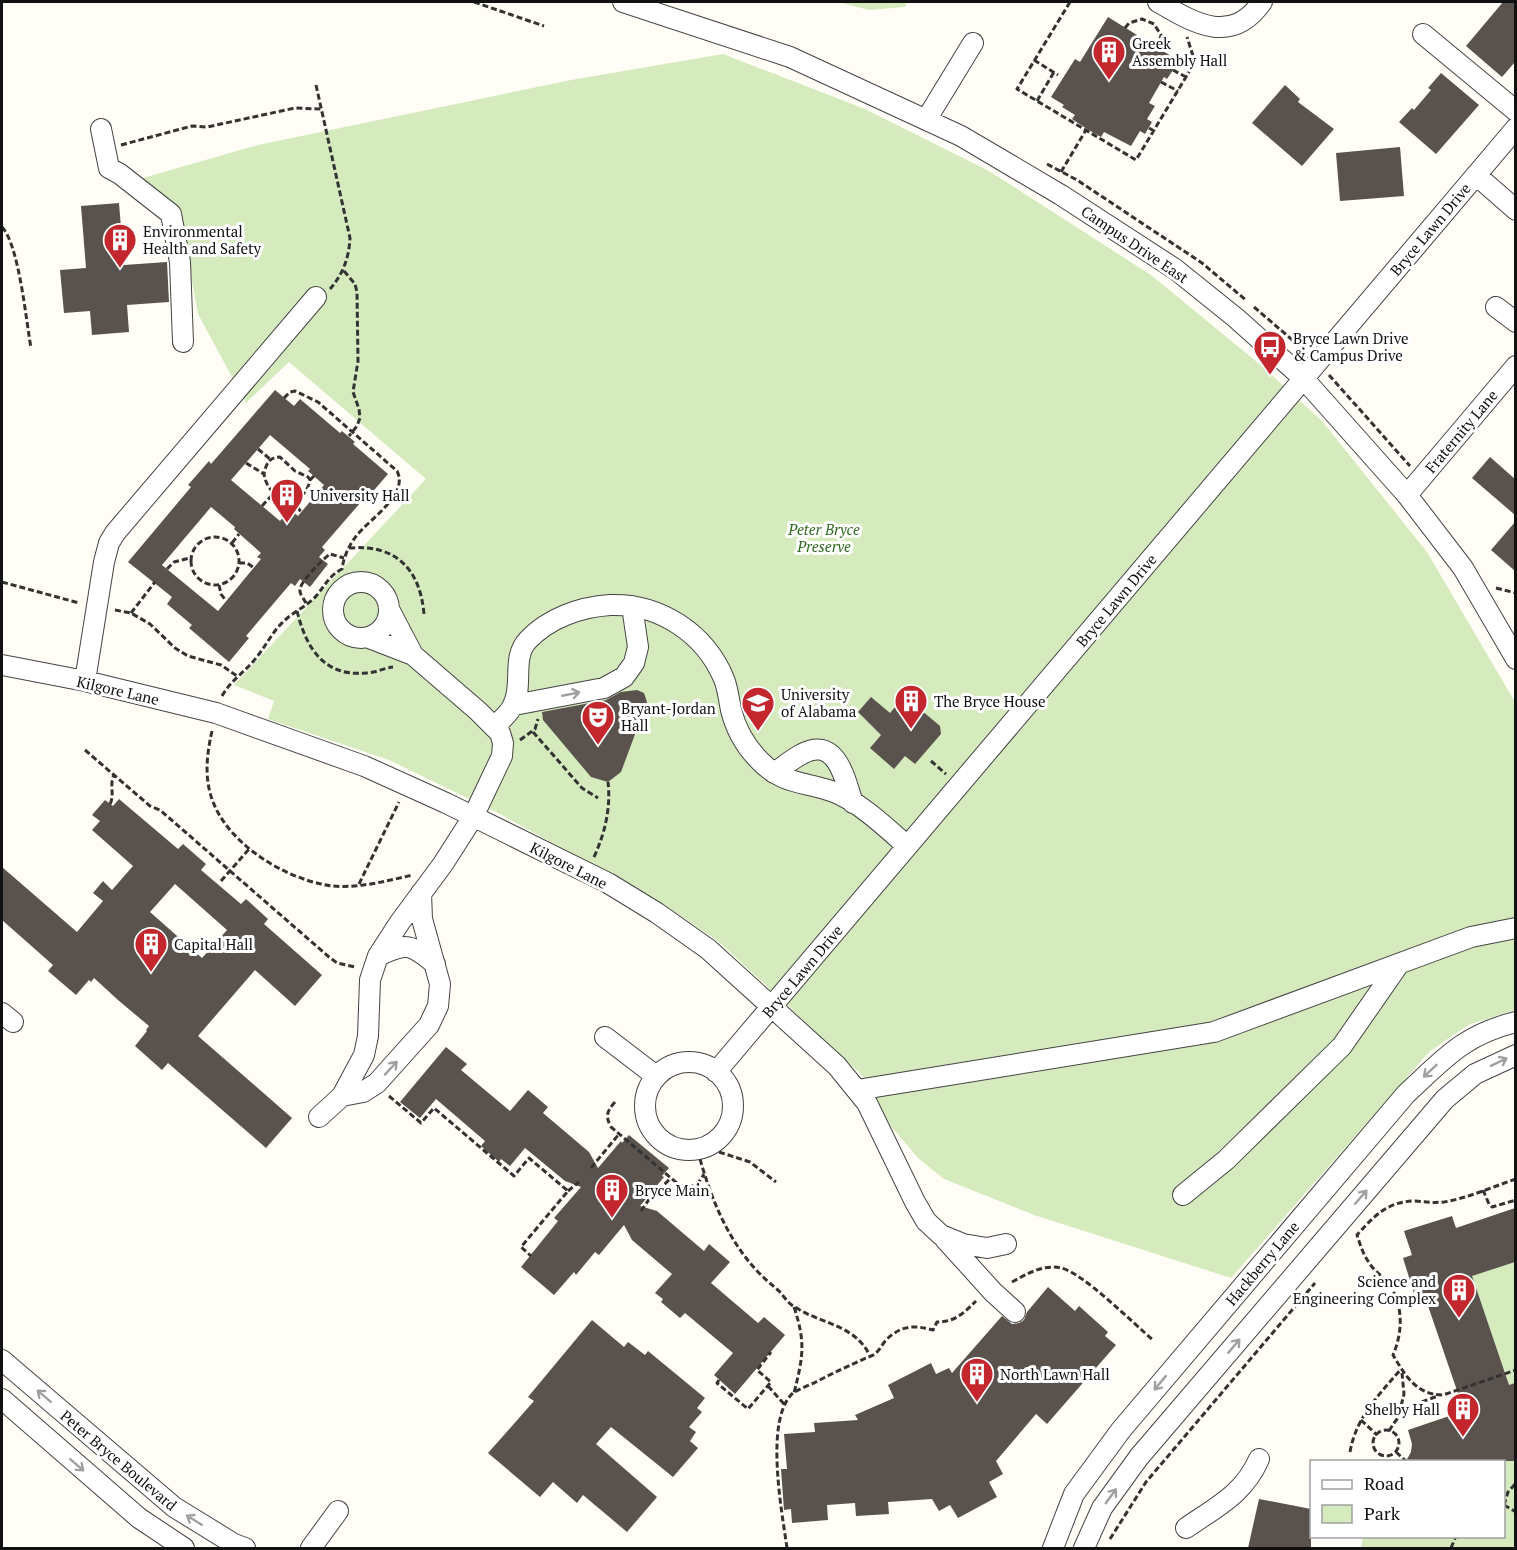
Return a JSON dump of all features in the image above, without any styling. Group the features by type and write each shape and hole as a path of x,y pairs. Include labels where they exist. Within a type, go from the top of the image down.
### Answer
{"street":[{"name":"Campus Drive East","path":"623,2 790,57 960,136 1061,195 1175,269 1236,318 1303,378 1407,495 1463,568 1515,659"},
{"path":"1158,2 1191,21 1210,27 1230,25 1249,16 1262,2"},
{"path":"1423,34 1515,111"},
{"path":"926,120 973,43"},
{"name":"Bryce Lawn Drive","path":"716,1072 1515,128"},
{"path":"100,129 109,168 171,214 180,262 183,342"},
{"path":"1476,175 1515,210"},
{"path":"85,681 104,562 109,543 115,533 316,297"},
{"path":"1496,306 1515,322"},
{"name":"Fraternity Lane","path":"1407,495 1515,366"},
{"path":"318,1117 342,1096 364,1055 369,1036 370,980 378,956 473,817 502,756 502,739 495,726 412,655 369,638 351,637 338,626 333,609 339,592 354,583 371,584 385,594 390,611 412,655"},
{"path":"495,726 514,705 518,662 522,650 526,642 541,627 569,613 592,606 632,606 658,612 676,621 691,633 715,661 725,681 732,713 744,742 760,761 774,772 798,783 834,792 853,803 907,846"},
{"path":"514,705 604,688 624,677 634,663 638,647 632,606"},
{"path":"369,638 384,628 390,611"},
{"name":"Kilgore Lane","path":"2,665 85,681 216,713 364,766 586,872 657,913 708,949 837,1066 867,1103 915,1202 926,1221 941,1235 963,1244 987,1248 1006,1244"},
{"path":"774,772 814,749 826,752 836,759 843,770 853,803"},
{"path":"342,1096 363,1092 377,1083 429,1025 438,1006 440,984 422,919 421,893"},
{"path":"857,1090 1215,1032 1471,937 1515,928"},
{"path":"378,956 396,947 410,947 421,952 435,964"},
{"path":"1183,1195 1226,1160 1342,1046 1399,964"},
{"name":"Hackberry Lane","path":"1053,1548 1074,1494 1121,1430 1406,1094 1456,1046 1482,1032 1515,1022"},
{"path":"605,1037 656,1076"},
{"path":"1084,1548 1102,1508 1139,1457 1445,1099 1474,1074 1515,1055"},
{"path":"692,1062 705,1065 716,1072 726,1083 732,1097 733,1112 728,1126 719,1138 707,1146 693,1150 677,1149 664,1143 653,1132 646,1118 645,1103 648,1089 656,1076 673,1065 692,1062"},
{"path":"941,1235 993,1292 1015,1312"},
{"name":"Peter Bryce Boulevard","path":"2,1360 174,1507 234,1544 245,1548"},
{"name":"Peter Bryce Boulevard","path":"2,1399 132,1512 157,1532 184,1548"},
{"path":"1186,1528 1237,1493 1247,1482 1259,1459"},
{"path":"311,1548 338,1511"}],"path":[{"path":"474,2 544,26"},
{"path":"1070,2 1017,89 1136,160 1194,61 1183,28"},
{"path":"1125,28 1129,23 1142,19 1154,24 1161,35 1158,48"},
{"path":"1034,60 1056,74 1037,101"},
{"path":"1173,70 1186,77"},
{"path":"1161,82 1178,91"},
{"path":"316,85 350,238 350,253 343,270 327,292 316,297"},
{"path":"104,149 192,126 207,127 295,108 321,109"},
{"path":"1149,128 1154,131"},
{"path":"1061,172 1087,130"},
{"path":"2,227 7,233 15,256 31,348"},
{"path":"343,270 355,284 357,292 358,361 353,392 360,418 350,434"},
{"path":"284,398 290,392 295,391 318,402 350,434 397,471 400,477 396,494 371,519 349,548 342,569 334,573 316,597 283,621 255,660 237,676 225,691 216,713 207,759 207,780 212,800 222,818 249,849 284,871 307,880 327,885 347,886 420,873"},
{"path":"258,449 270,459"},
{"path":"310,480 295,471 280,457 270,459 265,467 264,474 268,488 280,498 292,499 303,494 314,476"},
{"path":"246,463 264,474"},
{"path":"262,506 273,494"},
{"path":"292,499 301,512"},
{"path":"232,543 239,534"},
{"path":"219,537 232,543 237,551 239,563 236,574 219,585 207,584 200,580 191,566 190,558 197,544 204,539 219,537"},
{"path":"349,548 363,547 390,553 403,563 415,578 422,594 424,614"},
{"path":"306,603 301,595 302,584 330,554 344,558"},
{"path":"167,569 174,562 190,558"},
{"path":"239,563 247,563 254,568"},
{"path":"2,582 97,607 131,613 150,624 175,648 193,659 221,665 237,676"},
{"path":"131,613 155,582"},
{"path":"219,585 226,601"},
{"path":"1495,587 1515,593"},
{"path":"297,610 307,643 313,653 323,661 348,672 364,674 390,667 397,668"},
{"path":"533,732 582,788 598,798"},
{"path":"85,750 150,806 160,810 329,957 348,967 361,968"},
{"path":"110,804 114,775"},
{"path":"586,872 599,845 606,818 610,800 608,782"},
{"path":"359,884 402,797"},
{"path":"221,881 249,849"},
{"path":"386,1093 421,1123 434,1108 514,1176 529,1158 568,1191"},
{"path":"615,1102 607,1114 607,1120 619,1134 671,1178 685,1188 692,1187 701,1180 704,1174"},
{"path":"591,1168 619,1134"},
{"path":"719,1152 750,1162 776,1182"},
{"path":"700,1160 711,1198 723,1224 758,1273 794,1307 836,1324 849,1332 867,1349 870,1356"},
{"path":"641,1211 650,1198 671,1178"},
{"path":"1443,1395 1417,1388 1407,1378 1393,1355 1399,1331 1399,1304 1388,1283 1367,1261 1357,1235 1378,1213 1393,1204 1414,1201 1442,1202 1515,1179"},
{"path":"531,1256 521,1247 568,1191 579,1182"},
{"path":"1483,1190 1492,1207 1515,1200"},
{"path":"1012,1282 1035,1270 1048,1267 1061,1268 1077,1274 1153,1340"},
{"path":"1107,1544 1146,1482 1315,1283"},
{"path":"794,1393 850,1364 875,1354 887,1339 902,1329 916,1326 933,1330 937,1322 957,1318 977,1300"},
{"path":"787,1548 777,1466 779,1418 794,1393 803,1356 800,1326 794,1307"},
{"path":"719,1380 717,1383 748,1409 771,1382 757,1370 771,1352"},
{"path":"1389,1431 1397,1418 1404,1394 1405,1385 1401,1369"},
{"path":"1350,1452 1360,1419 1401,1369"},
{"path":"1397,1418 1415,1405 1515,1370"},
{"path":"768,1385 785,1405"},
{"path":"1360,1419 1377,1435"},
{"path":"1382,1431 1389,1431 1395,1433 1399,1440 1396,1452 1389,1456 1377,1452 1373,1444 1377,1435 1382,1431"},
{"path":"1396,1452 1405,1460"},
{"path":"1505,1502 1515,1483"}],"green space":[{"path":"838,2 907,2 905,7 869,10"},
{"name":"Peter Bryce Preserve","path":"723,54 865,109 989,171 1151,275 1263,367 1322,421 1427,552 1515,702 1515,1010 1468,1025 1429,1052 1231,1278 1034,1215 944,1179 918,1158 890,1125 862,1075 719,942 665,905 498,813 389,760 268,719 274,701 234,685 426,479 289,362 246,403 198,314 186,250 129,182 258,145 571,80"},
{"path":"1515,1244 1515,1548 1361,1548 1363,1538 1505,1538 1505,1460 1451,1460 1483,1448 1429,1271"}],"building":[{"path":"1503,2 1515,2 1515,62 1502,77 1466,46"},
{"name":"Greek Assembly Hall","path":"1108,17 1179,61 1167,79 1164,77 1149,103 1155,106 1147,119 1152,122 1145,134 1140,131 1131,146 1104,132 1101,137 1087,129 1072,119 1075,115 1062,107 1064,105 1051,97 1075,59 1080,62"},
{"path":"1441,73 1479,105 1436,154 1399,122 1412,108 1414,110 1431,90 1428,88"},
{"path":"1285,85 1300,99 1298,102 1334,129 1302,166 1252,123"},
{"path":"1400,147 1404,196 1340,201 1336,153"},
{"name":"Environmental Health and Safety","path":"119,203 124,265 167,262 169,302 127,305 129,332 92,335 90,311 64,313 60,270 86,268 81,206"},
{"name":"University Hall","path":"275,390 294,406 300,399 340,433 342,431 355,442 353,444 388,474 322,547 325,550 319,557 328,564 310,587 300,579 295,586 291,583 246,636 249,638 229,662 189,628 192,625 167,604 172,597 128,562 191,487 188,485 209,461 211,464","holes":["270,435 310,469 308,471 324,485 298,516 290,509 280,521 231,480","211,507 261,553 257,557 261,559 218,611 162,565"]},
{"path":"1490,457 1515,479 1515,515 1472,478"},
{"path":"1515,522 1515,571 1491,550"},
{"name":"Bryant-Jordan Hall","path":"637,690 644,693 647,702 621,772 608,782 591,777 543,720 542,712 606,700 621,692"},
{"name":"The Bryce House","path":"910,690 926,704 921,710 940,726 941,734 915,764 905,756 894,769 870,748 881,735 858,712 871,697 890,713"},
{"name":"Capital Hall","path":"119,799 178,849 183,844 206,864 201,870 241,904 246,899 268,919 264,924 322,975 295,1006 255,970 198,1036 292,1118 266,1148 168,1063 162,1070 135,1046 149,1026 94,978 91,982 89,980 76,995 48,971 53,965 2,920 2,867 77,932 103,901 93,893 103,881 112,890 133,866 92,830 100,821 92,815 105,800 113,806","holes":["175,884 227,930 202,958 150,912"]},
{"name":"Bryce Main","path":"446,1047 467,1064 461,1070 510,1111 528,1090 548,1107 543,1113 589,1152 598,1168 629,1135 669,1168 640,1206 657,1211 704,1251 709,1244 730,1262 711,1283 758,1323 764,1317 785,1335 735,1394 714,1375 733,1353 685,1313 680,1318 661,1302 663,1299 655,1293 672,1274 632,1240 624,1225 599,1255 595,1252 576,1275 574,1272 554,1295 521,1267 558,1221 554,1218 581,1187 565,1181 525,1148 510,1166 501,1159 499,1162 481,1146 485,1141 436,1099 420,1118 400,1102"},
{"name":"Science and Engineering Complex","path":"1515,1208 1515,1262 1472,1276 1509,1385 1515,1383 1515,1461 1407,1460 1412,1444 1408,1430 1464,1411 1426,1300 1417,1303 1403,1258 1412,1255 1404,1231 1452,1216 1456,1228"},
{"name":"North Lawn Hall","path":"1048,1287 1075,1311 1079,1306 1108,1332 1105,1336 1116,1345 1047,1424 1036,1414 996,1461 1003,1474 989,1482 997,1497 958,1518 950,1505 939,1511 932,1499 888,1502 889,1514 856,1516 855,1503 827,1505 828,1520 792,1523 791,1509 784,1510 781,1469 787,1469 784,1434 815,1432 814,1423 858,1420 855,1415 894,1398 888,1385 931,1363 936,1374 949,1368 952,1373 1002,1316 1012,1324 1024,1320 1027,1312"},
{"path":"592,1320 624,1347 628,1342 645,1355 648,1351 705,1398 697,1408 702,1412 689,1427 696,1432 690,1441 698,1448 673,1477 611,1427 596,1444 657,1497 627,1532 583,1495 577,1503 553,1482 540,1497 488,1453 534,1401 528,1397"},
{"path":"1259,1499 1310,1509 1311,1548 1248,1548"}],"place":[{"name":"Greek Assembly Hall","path":"1109,81"},
{"name":"Environmental Health and Safety","path":"120,269"},
{"name":"Bryce Lawn Drive & Campus Drive","path":"1270,376"},
{"name":"University Hall","path":"287,524"},
{"name":"The Bryce House","path":"911,730"},
{"name":"University of Alabama","path":"758,732"},
{"name":"Bryant-Jordan Hall","path":"598,746"},
{"name":"Capital Hall","path":"151,973"},
{"name":"Bryce Main","path":"612,1219"},
{"name":"Science and Engineering Complex","path":"1459,1319"},
{"name":"North Lawn Hall","path":"977,1403"},
{"name":"Shelby Hall","path":"1463,1438"}]}
